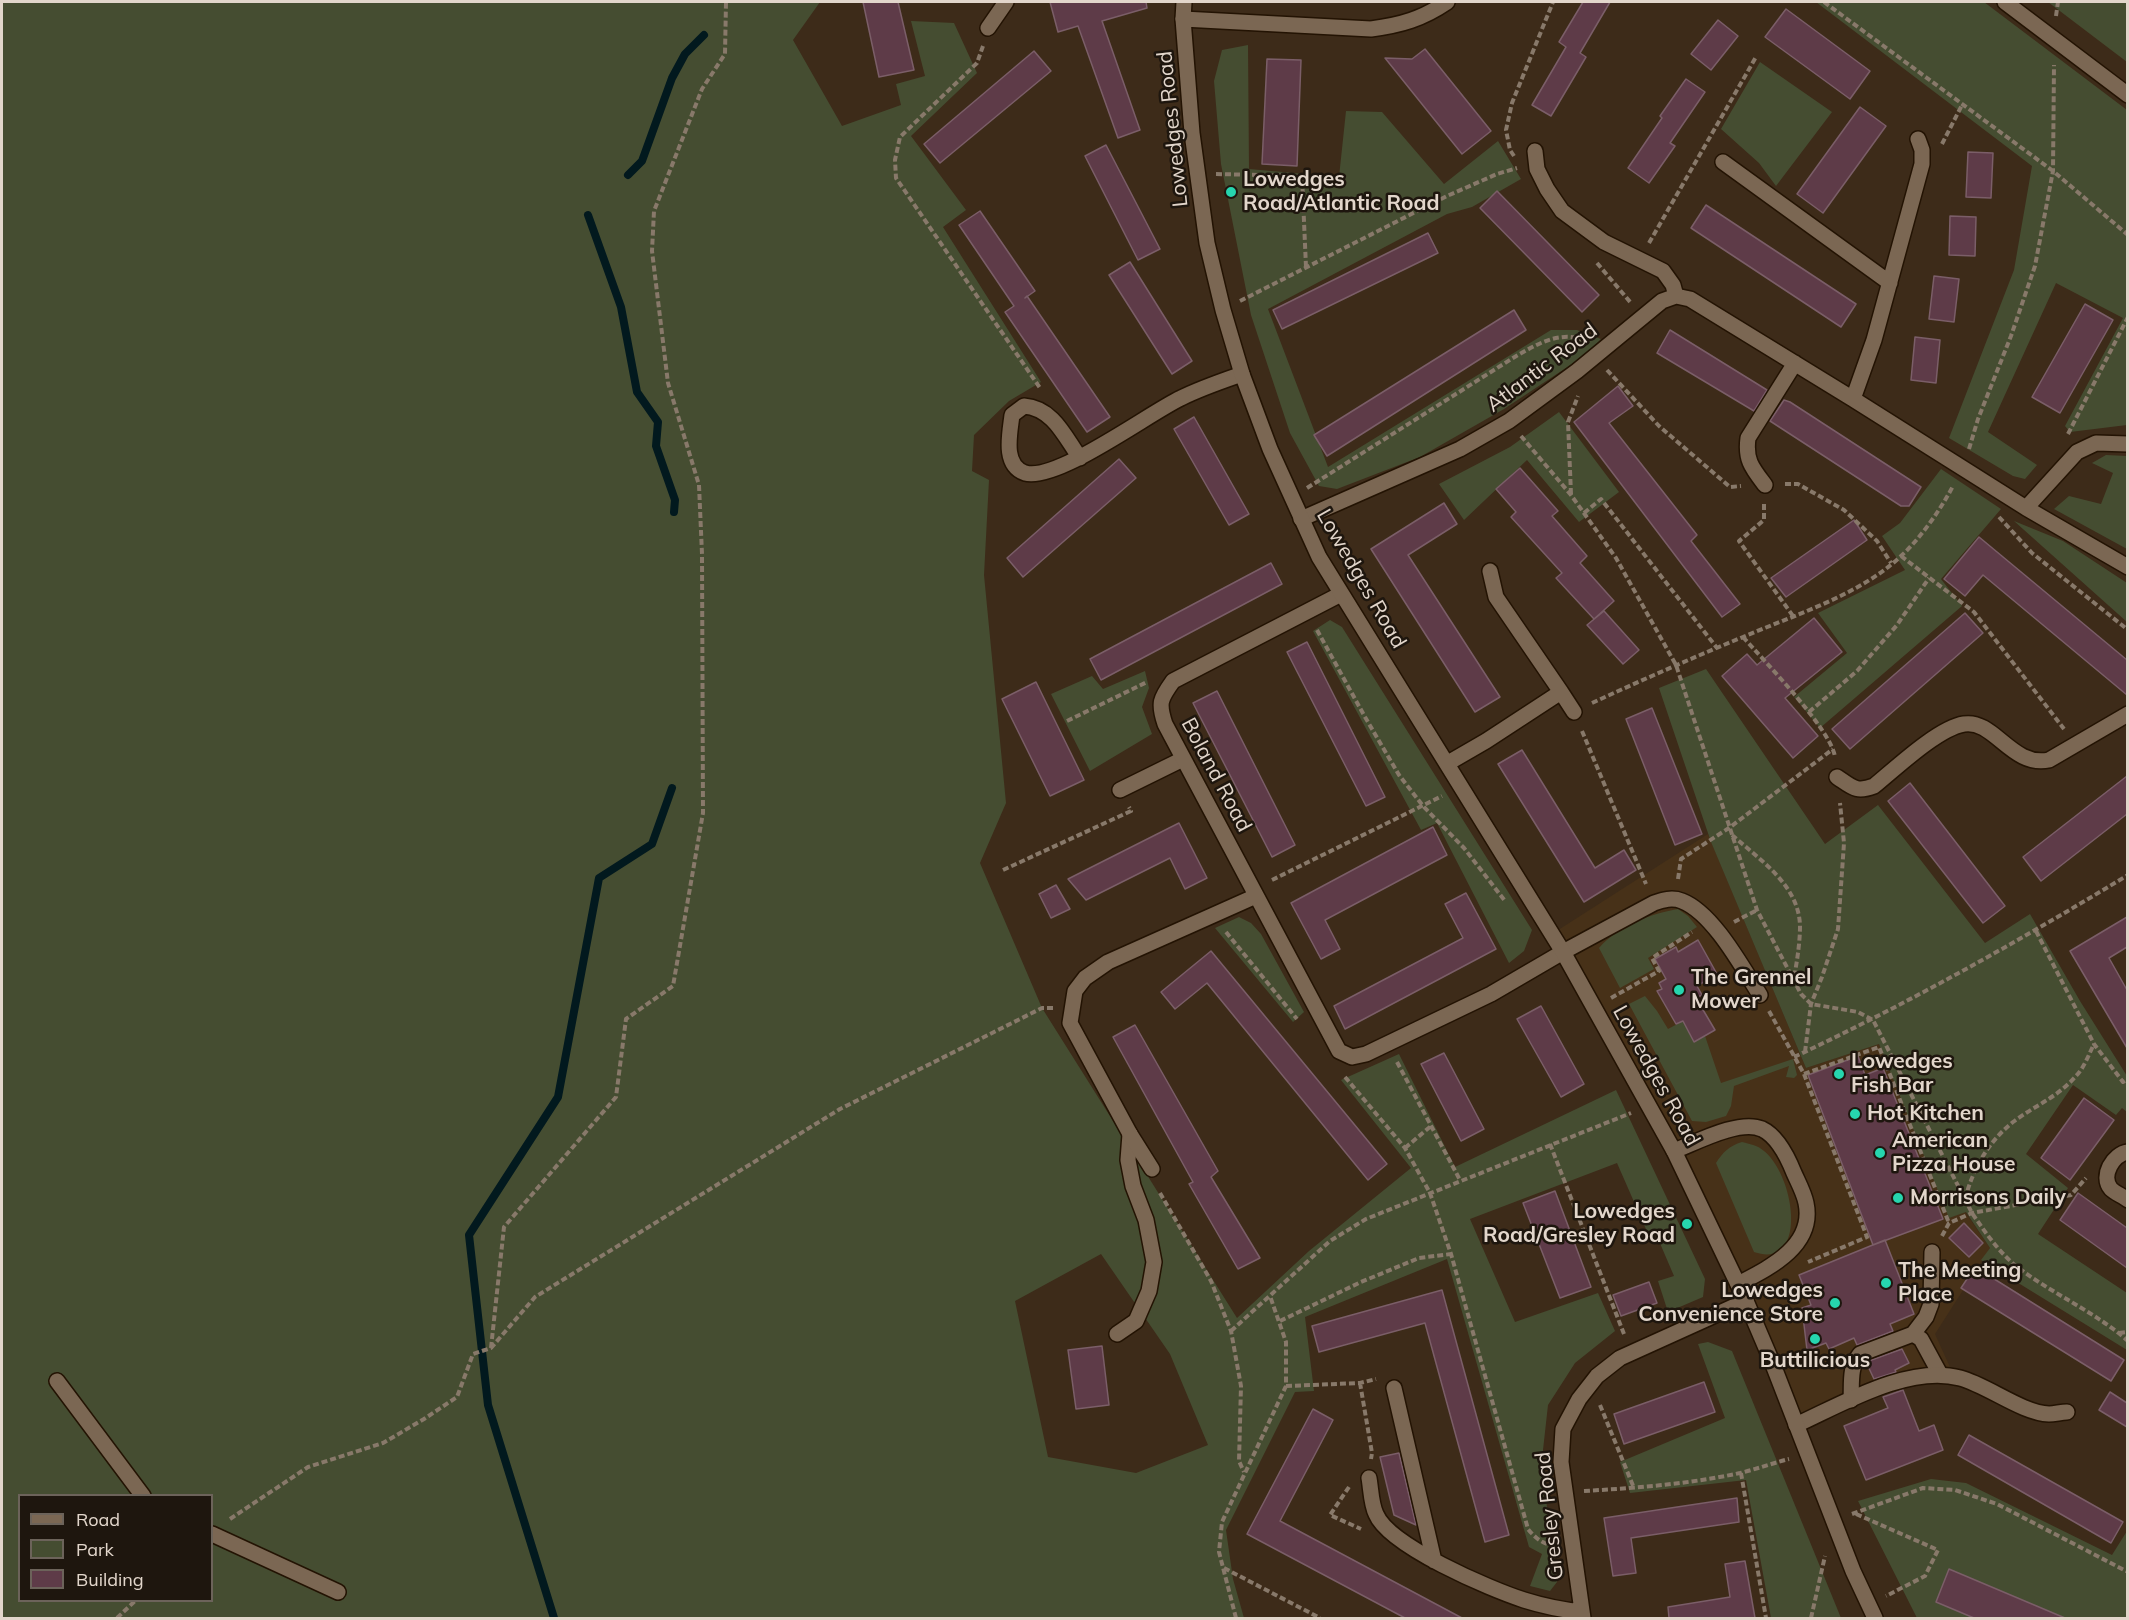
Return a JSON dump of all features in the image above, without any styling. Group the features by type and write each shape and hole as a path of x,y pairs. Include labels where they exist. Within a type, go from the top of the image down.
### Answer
{"street":[{"path":"988,28 1006,2"},
{"name":"Lowedges Road","path":"1184,2 1183,19 1192,133 1208,243 1223,310 1242,374 1270,449 1319,557 1563,952 1674,1151 1746,1301 1833,1521 1872,1611"},
{"name":"Lowedges Road","path":"1183,19 1371,29 1399,25 1430,13 1447,2"},
{"path":"2005,2 2127,95"},
{"path":"1853,399 1874,340 1922,165 1922,150 1918,139"},
{"path":"1535,151 1537,169 1562,211 1605,242 1663,272 1676,296 1690,299 1964,467 2026,508 2127,567"},
{"path":"1723,162 1890,283"},
{"name":"Atlantic Road","path":"1301,519 1460,449 1509,421 1662,301 1676,296"},
{"path":"1765,485 1750,465 1746,452 1748,438 1795,363"},
{"path":"1080,458 1051,417 1037,407 1024,406 1012,415 1008,442 1014,464 1023,472 1034,474 1053,470 1080,458 1182,397 1242,374"},
{"path":"2026,508 2077,452 2096,443 2127,444"},
{"path":"1490,571 1496,597 1574,712"},
{"path":"1173,681 1341,594"},
{"name":"Boland Road","path":"1173,681 1164,694 1159,709 1165,724 1339,1051"},
{"path":"1448,763 1561,692"},
{"path":"1837,777 1855,789 1863,790 1874,786 1935,737 1966,723 1980,726 2025,759 2038,763 2049,760 2127,714"},
{"path":"1120,790 1183,759"},
{"path":"1152,1169 1130,1134 1070,1023 1075,991 1085,978 1108,962 1212,915 1254,893"},
{"path":"1339,1051 1352,1057 1366,1054 1491,994 1563,952 1654,903 1667,899 1681,900 1718,931 1760,995"},
{"path":"1674,1151 1742,1126 1761,1129 1775,1140 1790,1165 1806,1203 1806,1224 1792,1250 1768,1269 1738,1284"},
{"path":"1117,1334 1136,1321 1149,1291 1154,1262 1146,1220 1133,1186 1128,1160 1130,1134"},
{"path":"2127,1152 2112,1161 2106,1175 2110,1188 2127,1200"},
{"path":"1851,1400 1852,1371 1860,1354 1913,1334 1926,1317 1931,1304 1932,1252"},
{"name":"Gresley Road","path":"1369,1478 1375,1514 1384,1527 1396,1537 1434,1561 1523,1600 1583,1615 1561,1462 1563,1429 1579,1399 1591,1383 1620,1358 1746,1301"},
{"path":"1913,1334 1922,1339 1940,1374"},
{"path":"1796,1425 1877,1389 1920,1375 1940,1374 1962,1378 2047,1414 2067,1412"},
{"path":"57,1381 141,1494"},
{"path":"1394,1388 1434,1561"},
{"path":"216,1529 338,1592"}],"path":[{"path":"491,1348 504,1227 616,1097 626,1019 673,986 703,813 702,554 699,485 668,382 652,251 654,211 702,88 725,54 726,2"},
{"path":"1223,310 1447,196 1497,174 1520,167 1510,150 1506,130 1512,103 1553,2"},
{"path":"1824,2 2053,171 2127,235"},
{"path":"1654,903 1574,712 1676,664 1821,605 1867,580 1901,556 1951,491 1964,467 1978,419 2011,336 2035,266 2053,171 2054,39 2058,2"},
{"path":"988,28 977,63 900,136 895,160 896,178 1046,396 1051,417"},
{"path":"1639,259 1756,57"},
{"path":"1922,165 1942,146 1962,105"},
{"path":"1198,174 1302,176 1306,267"},
{"path":"2063,465 2065,443 2073,424 2127,317"},
{"path":"1292,498 1513,358 1547,339 1575,336 1599,352 1659,426 1730,487 1798,483 1844,510 1877,541 1891,563"},
{"path":"1571,495 1568,422 1581,389"},
{"path":"1509,421 1571,495 1616,558 1676,664 1757,910 1802,994 1811,1004 1858,1012 1873,1020 1972,1213 1991,1241 2016,1266 2098,1318 2127,1341"},
{"path":"1765,485 1764,520 1738,541 1793,616"},
{"path":"1584,513 1601,499 1717,648"},
{"path":"1996,514 2032,553 2127,630"},
{"path":"1901,556 1974,612 2076,745"},
{"path":"1809,712 1857,671 1897,625 1929,578"},
{"path":"1307,611 1399,775 1423,806 1464,848 1510,909"},
{"path":"1743,637 1809,712 1834,749 1844,843 1838,928 1811,1004 1805,1052"},
{"path":"1067,721 1151,681 1173,681"},
{"path":"1675,900 1681,859 1729,828 1834,749"},
{"path":"1254,893 1462,786"},
{"path":"1003,870 1131,811 1120,790"},
{"path":"1731,835 1780,878 1794,900 1800,924 1794,980"},
{"path":"1794,1057 1873,1020 2036,931 2127,875"},
{"path":"1594,1007 1659,971 1652,958 1697,929 1704,939 1757,910"},
{"path":"1212,915 1302,1026"},
{"path":"2036,931 2094,1044 2123,1082 2127,1079"},
{"path":"1760,995 1804,1074 1867,1237 1807,1263"},
{"path":"216,1529 308,1467 383,1443 433,1414 457,1397 473,1354 491,1348 535,1297 840,1109 1042,1008 1072,1008"},
{"path":"1387,1044 1460,1180"},
{"path":"1965,1199 1978,1161 1996,1138 2013,1122 2060,1092 2078,1075 2094,1044"},
{"path":"1804,1074 1879,1047 1949,1222"},
{"path":"1339,1051 1340,1072 1405,1148 1430,1193 1451,1254 1528,1529 1534,1537 1545,1544 1573,1548"},
{"path":"1231,1331 1330,1241 1366,1219 1649,1106"},
{"path":"1405,1148 1431,1126"},
{"path":"1550,1144 1631,1352"},
{"path":"1152,1169 1157,1189 1210,1281 1231,1331 1241,1386 1239,1461 1244,1473"},
{"path":"1932,1252 1949,1222 1972,1213 2071,1195 2087,1177 2106,1175"},
{"path":"1280,1321 1361,1282 1419,1258 1451,1254"},
{"path":"1236,1618 1219,1552 1222,1522 1286,1386 1286,1342 1270,1296"},
{"path":"2118,1333 2127,1332"},
{"path":"1286,1386 1360,1383 1393,1377 1394,1388"},
{"path":"1360,1383 1372,1453 1369,1478"},
{"path":"1591,1383 1634,1488"},
{"path":"1565,1491 1634,1488 1741,1473 1807,1453"},
{"path":"1741,1473 1766,1618"},
{"path":"1811,1618 1833,1521 1923,1488 1955,1490 1997,1504 2127,1572"},
{"path":"1855,1513 1938,1550 1925,1576 1872,1611"},
{"path":"1223,1568 1320,1618"},
{"path":"117,1618 134,1602"}],"shaded area":[{"path":"1708,834 1806,1068 1879,1044 1949,1217 1965,1212 1990,1248 1935,1334 1954,1376 1877,1389 1796,1425 1746,1301 1552,934"}],"green space":[{"path":"2,2 820,2 793,40 842,126 901,105 896,84 925,76 911,21 954,23 977,73 911,136 966,210 943,227 1041,382 1009,401 974,435 972,471 989,480 984,575 1006,803 980,863 1042,1008 1237,1318 1309,1251 1411,1168 1341,1080 1399,1054 1455,1167 1616,1090 1705,1279 1703,1297 1668,1312 1658,1281 1674,1276 1656,1234 1649,1236 1617,1163 1470,1219 1515,1322 1598,1293 1615,1331 1575,1363 1548,1405 1543,1450 1547,1509 1557,1582 1550,1591 1530,1586 1542,1554 1529,1547 1447,1259 1305,1317 1314,1391 1295,1392 1226,1530 1233,1579 1244,1618 2,1618","holes":["1101,1254 1170,1354 1208,1445 1136,1473 1048,1457 1015,1301"]},
{"path":"1816,2 1984,2 2127,110 2127,425 2070,432 2065,426 2123,318 2056,283 1988,432 2037,465 2025,479 2013,476 1949,438 2014,270 2032,166"},
{"path":"2048,2 2127,2 2127,62"},
{"path":"1248,45 1249,169 1339,177 1346,111 1382,112 1444,184 1498,141 1521,179 1472,207 1447,214 1268,309 1328,467 1551,330 1577,330 1601,339 1587,354 1504,409 1420,457 1337,489 1319,486 1290,433 1251,315 1221,164 1214,81 1222,50"},
{"path":"1760,62 1832,112 1776,186 1759,163 1721,129"},
{"path":"1559,412 1619,492 1579,522 1527,460 1464,520 1439,484 1510,447"},
{"path":"2106,455 2127,456 2127,549 2054,509 2069,496 2101,504 2113,473 2092,463"},
{"path":"1941,469 2001,509 1941,579 1962,606 1820,728 1794,697 1847,653 1818,613 1905,570 1882,536 1900,523"},
{"path":"2014,521 2063,541 2127,583 2127,622"},
{"path":"1330,620 1342,627 1532,930 1524,951 1509,963 1437,823 1421,830 1313,631"},
{"path":"1706,669 1825,844 1878,805 1985,943 2030,914 2127,1076 2127,1112 2122,1108 2116,1115 2073,1085 2026,1154 2068,1188 2038,1234 2127,1293 2127,1350 1981,1260 1990,1248 1966,1212 1949,1218 1879,1044 1806,1068 1711,842 1659,688"},
{"path":"1145,671 1149,688 1142,707 1152,734 1090,771 1051,694 1092,676 1103,689"},
{"path":"1678,909 1697,927 1648,958 1654,969 1620,988 1599,948 1615,933 1635,922"},
{"path":"1239,917 1251,923 1261,934 1304,1012 1293,1022 1215,928"},
{"path":"1645,996 1668,1029 1683,1021 1694,1041 1705,1036 1721,1083 1793,1059 1797,1075 1794,1078 1786,1077 1789,1066 1734,1086 1731,1106 1726,1116 1706,1122 1692,1121 1629,1004"},
{"path":"1742,1142 1756,1146 1769,1156 1780,1172 1787,1192 1791,1212 1790,1231 1784,1246 1772,1254 1754,1252 1716,1163 1733,1145"},
{"path":"1708,1342 1732,1351 1841,1618 1771,1618 1746,1480 1630,1493 1620,1462 1725,1418 1698,1344"},
{"path":"1931,1479 1966,1483 2112,1555 2127,1531 2127,1618 1917,1618 1858,1501"}],"building":[{"path":"863,2 898,2 914,70 879,77"},
{"path":"1050,2 1146,2 1147,8 1102,21 1140,130 1118,138 1078,26 1058,32"},
{"path":"1583,2 1610,2 1580,53 1586,57 1551,116 1532,105 1566,47 1559,42"},
{"path":"1786,9 1870,71 1850,99 1765,37"},
{"path":"1718,20 1738,36 1711,70 1691,54"},
{"path":"1425,49 1491,131 1462,154 1385,58 1412,59"},
{"path":"1034,51 1051,71 940,163 924,144"},
{"path":"1267,59 1301,60 1297,166 1262,164"},
{"path":"1686,79 1705,92 1670,143 1675,146 1649,183 1628,168"},
{"path":"1860,107 1886,126 1823,213 1797,194"},
{"path":"1106,145 1160,249 1138,260 1085,156"},
{"path":"1968,152 1993,153 1991,198 1966,197"},
{"path":"1497,191 1599,295 1582,312 1480,208"},
{"path":"1706,205 1856,304 1841,327 1691,228"},
{"path":"980,211 1035,291 1027,296 1110,417 1087,432 1005,312 1014,306 959,225"},
{"path":"1950,216 1976,217 1975,256 1949,255"},
{"path":"1428,233 1438,253 1282,329 1273,310"},
{"path":"1130,262 1192,361 1172,374 1109,275"},
{"path":"1934,276 1959,279 1954,322 1929,319"},
{"path":"2085,304 2113,320 2060,413 2032,397"},
{"path":"1514,310 1526,330 1327,456 1314,435"},
{"path":"1670,330 1767,390 1754,411 1657,353"},
{"path":"1915,337 1940,340 1936,383 1911,380"},
{"path":"1618,386 1633,406 1609,423 1697,535 1691,541 1740,604 1722,617 1574,422"},
{"path":"1784,400 1921,487 1909,506 1901,506 1770,421"},
{"path":"1194,417 1249,514 1229,525 1174,429"},
{"path":"1119,459 1136,478 1023,577 1007,558"},
{"path":"1520,468 1558,511 1552,516 1587,556 1580,563 1614,601 1594,619 1556,578 1562,573 1511,517 1516,512 1496,489"},
{"path":"1444,503 1457,524 1408,555 1500,697 1475,712 1371,549"},
{"path":"1854,520 1867,540 1786,597 1771,578"},
{"path":"1979,537 2127,660 2127,695 1983,575 1965,596 1944,579"},
{"path":"1271,563 1282,584 1101,680 1090,659"},
{"path":"1604,611 1639,650 1623,664 1587,625"},
{"path":"1965,613 1983,633 1850,749 1832,729"},
{"path":"1814,618 1842,652 1785,698 1818,736 1793,758 1722,676 1747,654 1757,665"},
{"path":"1307,642 1385,797 1366,806 1287,652"},
{"path":"1036,682 1084,780 1050,796 1002,699"},
{"path":"1217,691 1295,845 1272,857 1193,703"},
{"path":"1652,708 1702,834 1675,845 1626,719"},
{"path":"1522,750 1595,868 1624,850 1636,870 1584,902 1498,764"},
{"path":"2127,776 2127,814 2041,881 2023,857"},
{"path":"1910,783 2005,906 1983,923 1888,801"},
{"path":"1179,823 1207,878 1185,889 1170,858 1086,900 1068,879"},
{"path":"1433,827 1447,855 1325,920 1340,949 1321,959 1291,903"},
{"path":"1056,885 1070,909 1051,918 1039,894"},
{"path":"1466,893 1496,949 1345,1029 1334,1006 1463,938 1445,904"},
{"path":"2127,917 2127,947 2109,958 2127,990 2127,1048 2070,951"},
{"name":"The Grennel Mower","path":"1698,940 1717,974 1697,986 1702,995 1696,998 1715,1030 1694,1042 1683,1021 1676,1024 1657,991 1662,989 1659,983 1666,979 1655,959 1676,947 1678,952"},
{"path":"1211,951 1387,1164 1368,1180 1207,983 1175,1009 1161,992"},
{"path":"1541,1006 1584,1084 1561,1097 1517,1019"},
{"path":"1135,1025 1218,1171 1211,1177 1260,1258 1238,1269 1189,1184 1193,1182 1113,1037"},
{"path":"1444,1053 1484,1129 1461,1141 1421,1064"},
{"path":"1858,1056 1865,1075 1883,1068 1943,1219 1873,1245 1808,1075"},
{"path":"2084,1098 2114,1120 2070,1180 2041,1158"},
{"path":"1555,1191 1591,1287 1560,1298 1523,1203"},
{"path":"2078,1193 2127,1228 2127,1268 2060,1220"},
{"path":"1964,1223 1983,1243 1969,1257 1949,1238"},
{"path":"1885,1240 1914,1314 1890,1324 1893,1331 1857,1345 1854,1338 1829,1349 1826,1343 1807,1350 1802,1308 1811,1305 1799,1275"},
{"path":"1975,1267 2124,1360 2111,1381 1961,1288"},
{"path":"1649,1282 1657,1303 1621,1316 1613,1295"},
{"path":"1442,1290 1509,1535 1485,1542 1425,1323 1319,1352 1312,1326"},
{"path":"1102,1346 1109,1405 1076,1409 1068,1350"},
{"path":"1902,1349 1909,1363 1895,1370 1896,1372 1874,1379 1866,1362"},
{"path":"1704,1382 1715,1412 1624,1444 1614,1414"},
{"path":"1903,1390 1919,1431 1934,1425 1943,1450 1866,1480 1844,1426 1888,1408 1883,1397"},
{"path":"2110,1392 2127,1403 2127,1427 2099,1410"},
{"path":"1313,1409 1333,1420 1280,1521 1462,1618 1405,1618 1247,1534"},
{"path":"1969,1435 2123,1522 2111,1543 1958,1455"},
{"path":"1399,1453 1416,1525 1394,1515 1380,1457"},
{"path":"1737,1498 1739,1522 1631,1538 1636,1573 1613,1576 1604,1518"},
{"path":"1745,1561 1755,1618 1669,1618 1668,1607 1730,1597 1725,1564"},
{"path":"1949,1569 2065,1618 1974,1618 1936,1602"}],"waterway":[{"path":"628,175 642,161 672,78 685,54 704,35"},
{"path":"588,215 621,307 637,392 658,422 656,446 675,500 674,512"},
{"path":"554,1618 488,1405 469,1235 558,1097 599,878 652,844 672,788"}],"place":[{"name":"Lowedges Road/Atlantic Road","path":"1231,192"},
{"name":"The Grennel Mower","path":"1679,990"},
{"name":"Lowedges Fish Bar","path":"1839,1074"},
{"name":"Hot Kitchen","path":"1855,1114"},
{"name":"American Pizza House","path":"1880,1153"},
{"name":"Morrisons Daily","path":"1898,1198"},
{"name":"Lowedges Road/Gresley Road","path":"1687,1224"},
{"name":"The Meeting Place","path":"1886,1283"},
{"name":"Lowedges Convenience Store","path":"1835,1303"},
{"name":"Buttilicious","path":"1815,1339"}]}
